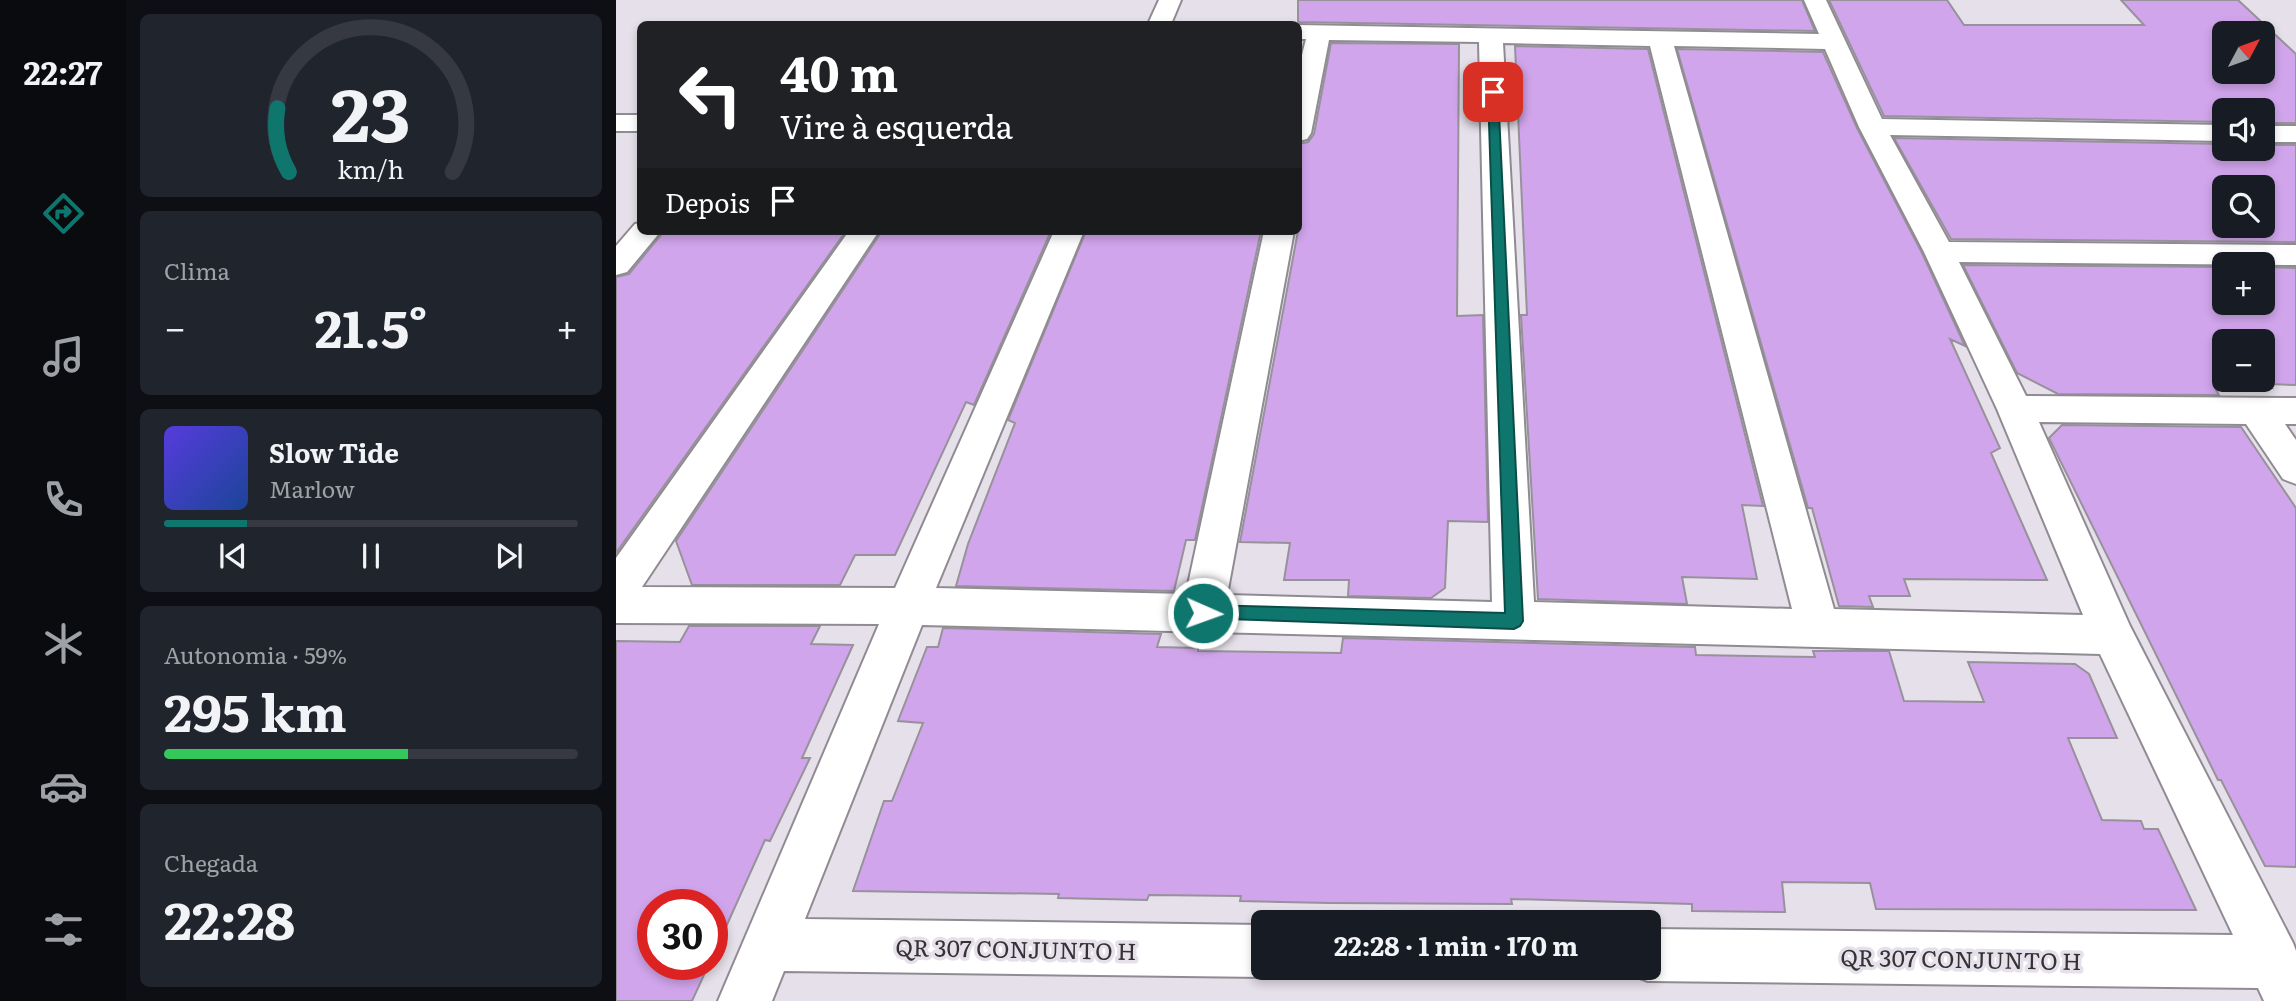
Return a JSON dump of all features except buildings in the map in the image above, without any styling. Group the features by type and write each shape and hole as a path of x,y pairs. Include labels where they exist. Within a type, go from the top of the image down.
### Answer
{"street":[{"path":"1161,21 1170,0"},
{"path":"1815,0 1872,127 1939,252 2015,409 2113,635 2283,981"},
{"path":"1302,96 1309,32 1836,43"},
{"path":"1491,36 1514,621"},
{"path":"1660,39 1818,628"},
{"path":"616,123 637,123"},
{"path":"1872,127 2212,133"},
{"path":"2275,134 2296,134"},
{"path":"616,265 642,235"},
{"path":"616,591 861,235"},
{"path":"745,1001 908,606 1067,235"},
{"path":"1203,613 1278,235"},
{"path":"1939,252 2296,255"},
{"path":"2015,409 2296,411"},
{"path":"2256,411 2296,469"},
{"path":"616,605 908,606 2113,635"},
{"name":"QR 307 CONJUNTO H","path":"769,945 1251,951"},
{"name":"QR 307 CONJUNTO H","path":"1661,956 2283,981"}],"route":[{"path":"1203,613 1514,621 1493,92"}]}
